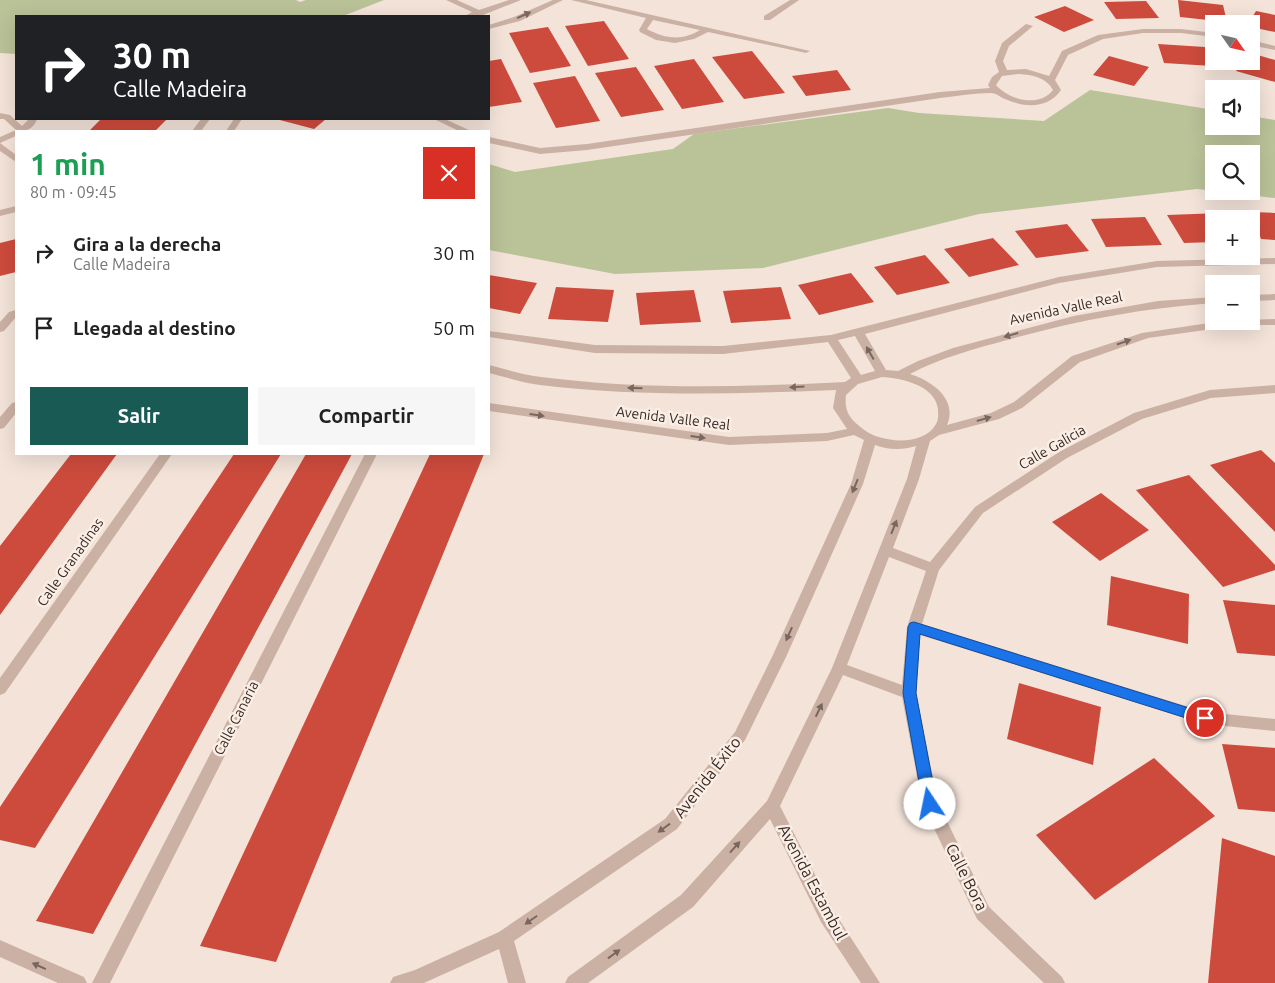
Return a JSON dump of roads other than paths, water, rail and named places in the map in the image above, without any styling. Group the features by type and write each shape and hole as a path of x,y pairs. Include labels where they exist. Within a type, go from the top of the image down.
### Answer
{"street":[{"path":"450,0 480,13"},
{"path":"473,15 517,0"},
{"path":"490,27 517,19 559,0"},
{"path":"575,0 806,50"},
{"path":"767,18 795,0"},
{"path":"650,17 643,30 654,37 675,42 696,37 707,29"},
{"path":"1004,73 1000,61 1005,44 1029,26"},
{"path":"1051,80 1066,53 1101,37 1144,31 1181,31 1205,34"},
{"path":"1260,44 1275,48"},
{"path":"1029,72 1051,80 1057,90 1055,95 1041,102 1009,99 995,90 992,85 993,80 1004,73 1029,72"},
{"path":"490,140 540,151 587,147 940,95 995,90"},
{"path":"0,116 7,117 19,130"},
{"path":"21,130 32,120"},
{"path":"197,130 205,120"},
{"path":"440,120 464,130"},
{"path":"0,140 15,133"},
{"path":"0,146 15,158"},
{"path":"0,213 15,209"},
{"path":"490,334 596,349 723,350 831,338 1060,280 1158,264 1275,261"},
{"path":"1260,298 1275,297"},
{"name":"Avenida Valle Real","path":"900,375 919,363 1034,328 1109,313 1191,300 1205,300"},
{"path":"0,329 15,313"},
{"path":"574,983 687,901 772,806 839,668 930,436 944,422 945,410 940,398 931,388 917,380 900,375 882,373 857,378 846,386 839,396 838,408 843,420 854,431 870,440 888,444 907,444 930,436 995,416 1018,405 1076,359 1146,334 1241,322 1275,322"},
{"path":"858,332 882,373"},
{"path":"831,338 857,378"},
{"name":"Avenida Valle Real","path":"490,369 539,382 630,388 728,391 846,386"},
{"name":"Calle Galicia","path":"914,627 933,568 978,510 1063,455 1138,416 1210,394 1275,389"},
{"path":"0,425 15,407"},
{"name":"Avenida Valle Real","path":"490,407 729,441 827,437 854,431"},
{"name":"Avenida Éxito","path":"399,983 416,978 505,938 671,824 740,736 779,657 856,484 870,440"},
{"name":"Calle Granadinas","path":"0,689 165,455"},
{"name":"Calle Canaria","path":"102,983 370,455"},
{"path":"884,550 933,568"},
{"path":"914,627 1205,718 1275,725"},
{"name":"Calle Bora","path":"914,627 909,693 930,804 983,913 1056,983"},
{"path":"839,668 909,693"},
{"name":"Avenida Estambul","path":"772,806 827,916 872,983"},
{"path":"505,938 517,983"},
{"path":"0,948 78,983"}]}
